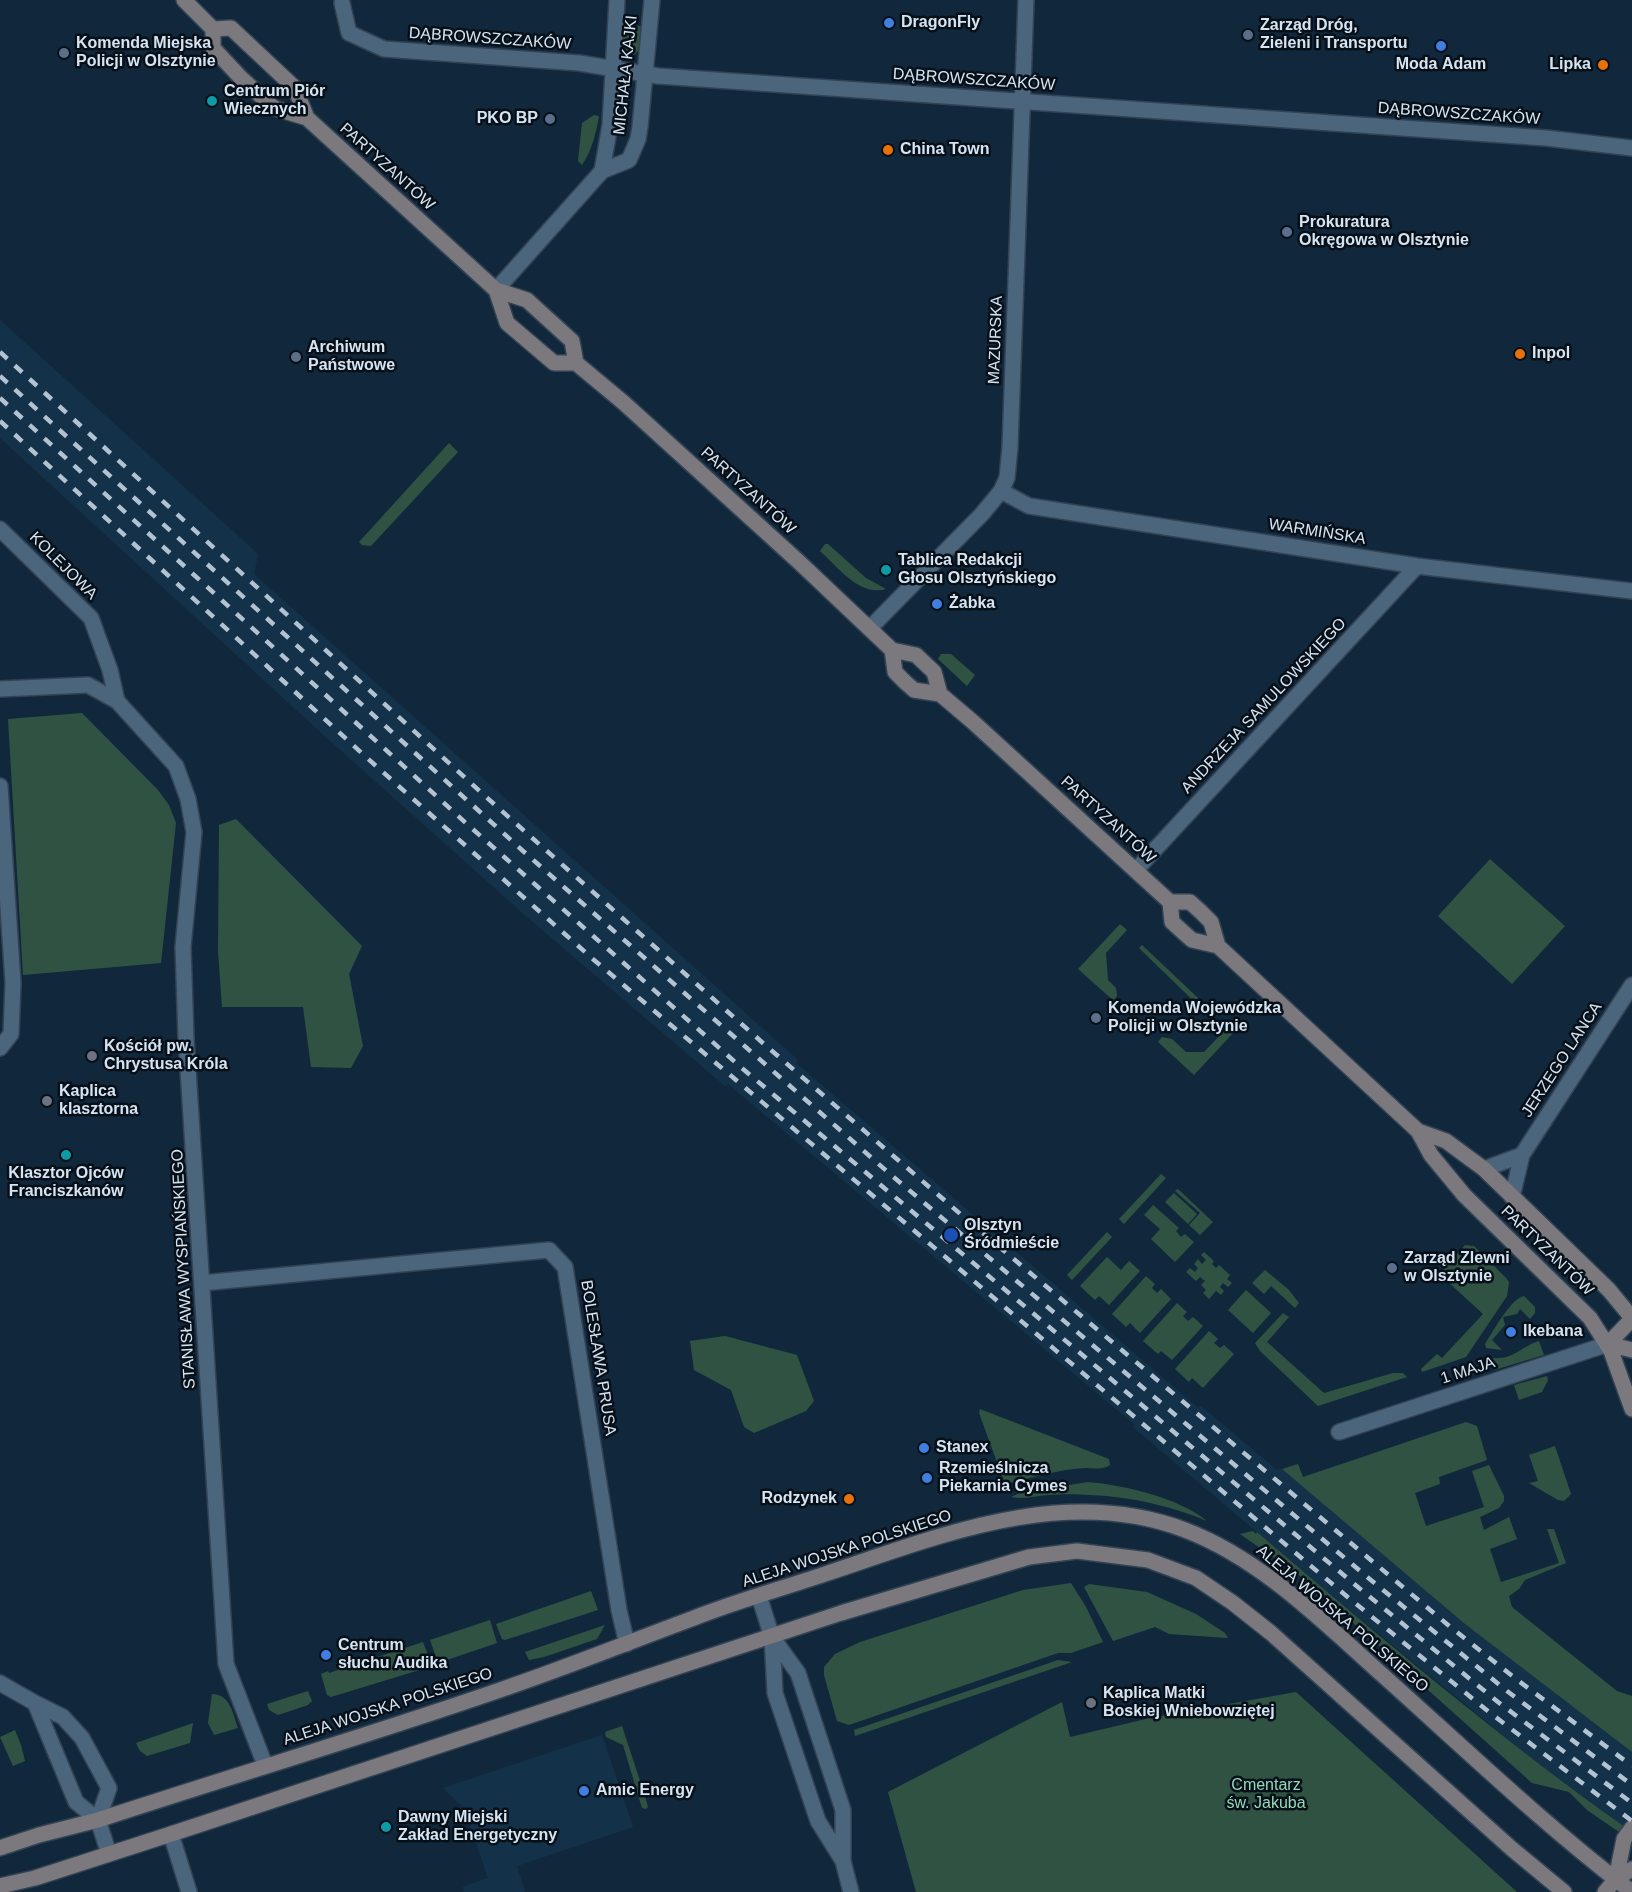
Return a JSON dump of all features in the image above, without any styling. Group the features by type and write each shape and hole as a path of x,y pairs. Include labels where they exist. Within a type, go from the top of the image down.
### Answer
{"main road":[{"name":"PARTYZANTÓW","path":"184,0 213,29 213,48 241,78 274,108 307,118 496,290 527,300 572,341 576,363"},
{"name":"PARTYZANTÓW","path":"213,29 231,28 287,80 295,88 307,118"},
{"name":"PARTYZANTÓW","path":"496,290 507,323 554,363 576,363 624,403 892,650 916,656 929,667 934,672 940,694"},
{"name":"PARTYZANTÓW","path":"892,650 895,672 905,682 914,690 940,694 973,722 1170,902 1172,922 1192,940 1218,946 1418,1131 1431,1155 1464,1195 1590,1318 1608,1344 1618,1365 1632,1409"},
{"name":"PARTYZANTÓW","path":"1170,902 1190,902 1201,912 1211,922 1218,946"},
{"name":"PARTYZANTÓW","path":"1418,1131 1446,1142 1484,1169 1609,1290 1632,1319"},
{"name":"1 MAJA","path":"1608,1344 1632,1319"},
{"path":"1608,1344 1632,1350"},
{"name":"ALEJA WOJSKA POLSKIEGO","path":"0,1848 98,1820 504,1689 697,1616 939,1536 1055,1511 1096,1511 1143,1517 1185,1530 1236,1555 1278,1584 1560,1835 1632,1892"},
{"path":"0,1886 34,1878 171,1834 841,1613 1029,1557 1077,1551 1148,1560 1196,1578 1233,1603 1272,1633 1512,1849 1564,1892"},
{"path":"1616,1879 1628,1833"},
{"path":"1605,1892 1616,1879 1632,1869"}],"street":[{"name":"MICHAŁA KAJKI","path":"602,171 610,125 617,0"},
{"name":"MICHAŁA KAJKI","path":"496,290 602,171 629,159 635,150 640,127 652,0"},
{"name":"MAZURSKA","path":"870,628 982,513 1001,491 1007,478 1026,0"},
{"name":"DĄBROWSZCZAKÓW","path":"342,3 349,33 379,49 579,63 646,74 1546,138 1632,148"},
{"name":"WARMIŃSKA","path":"1001,491 1029,506 1417,566 1632,591"},
{"name":"KOLEJOWA","path":"0,529 91,618 110,670 117,701"},
{"name":"ANDRZEJA SAMULOWSKIEGO","path":"1136,870 1417,566"},
{"path":"0,689 88,685 117,701"},
{"name":"STANISŁAWA WYSPIAŃSKIEGO","path":"117,701 176,766 188,799 194,832 183,947 186,1038 226,1664 265,1765"},
{"path":"0,786 13,983 12,1034 0,1048"},
{"name":"JERZEGO LANCA","path":"1512,1197 1522,1155 1632,985"},
{"path":"1484,1169 1522,1155"},
{"name":"BOLESŁAWA PRUSA","path":"202,1283 549,1250 565,1267 619,1610 627,1644"},
{"name":"1 MAJA","path":"1338,1432 1608,1344"},
{"path":"759,1596 772,1636 775,1693 818,1821 843,1861"},
{"path":"772,1636 798,1672 843,1810 843,1861 851,1892"},
{"path":"0,1683 63,1717 82,1738 109,1788 98,1820"},
{"path":"35,1703 76,1802 98,1820 109,1854"},
{"path":"171,1834 189,1892"}],"shaded area":[{"path":"0,320 258,554 254,574 798,1060 796,1063 1198,1408 1201,1406 1277,1470 1282,1469 1465,1624 1632,1752 1632,1832 1532,1759 1341,1603 1133,1427 1134,1424 728,1084 725,1086 527,917 328,739 0,438"},
{"path":"602,1735 633,1827 517,1866 525,1892 464,1892 463,1887 488,1878 464,1808 443,1788"}],"green space":[{"path":"624,25 641,26 639,50 633,56 624,52"},
{"path":"594,115 599,116 596,129 591,147 582,165 578,161 582,123"},
{"path":"449,443 458,452 371,546 362,545 359,542"},
{"path":"825,544 828,544 866,578 886,589 867,589 849,579 820,551"},
{"path":"941,654 951,654 975,675 967,686 938,659"},
{"path":"82,713 158,790 169,805 176,823 161,963 23,975 8,719"},
{"path":"236,819 362,946 349,974 363,1046 351,1068 311,1067 303,1007 222,1007 218,951 219,825"},
{"path":"1490,859 1565,926 1512,984 1438,916"},
{"path":"1120,924 1127,930 1106,953 1108,980 1116,988 1117,996 1114,1001 1078,969"},
{"path":"1142,945 1214,1013 1211,1016 1208,1015 1139,948"},
{"path":"1230,1025 1236,1030 1194,1075 1158,1042 1162,1037 1172,1039 1186,1052 1204,1052"},
{"path":"1161,1174 1166,1178 1124,1224 1119,1219"},
{"path":"1178,1189 1213,1222 1200,1235 1189,1225 1200,1213 1175,1191"},
{"path":"1174,1193 1197,1214 1188,1224 1165,1202"},
{"path":"1153,1205 1179,1228 1176,1231 1181,1237 1185,1234 1194,1242 1175,1262 1151,1239 1160,1229 1144,1215"},
{"path":"1107,1232 1112,1237 1072,1280 1067,1275"},
{"path":"1465,1245 1474,1246 1506,1278 1509,1282 1507,1296 1466,1357 1422,1372 1421,1369 1437,1354 1442,1358 1483,1314 1446,1280 1450,1275 1444,1269"},
{"path":"1204,1252 1214,1261 1212,1264 1216,1268 1219,1265 1230,1275 1227,1279 1232,1283 1228,1287 1223,1283 1220,1287 1224,1291 1221,1295 1216,1291 1209,1299 1203,1293 1206,1290 1201,1285 1205,1281 1200,1277 1196,1281 1186,1272 1190,1268 1195,1272 1198,1268 1194,1264 1198,1259 1202,1264 1206,1260 1201,1255"},
{"path":"1107,1257 1121,1270 1129,1261 1140,1271 1109,1305 1099,1296 1095,1300 1080,1286"},
{"path":"1265,1270 1289,1290 1299,1303 1295,1308 1271,1286 1264,1294 1252,1283"},
{"path":"1146,1276 1155,1284 1152,1288 1157,1293 1161,1289 1171,1299 1140,1333 1130,1323 1126,1327 1112,1314"},
{"path":"1246,1290 1271,1313 1253,1333 1228,1310"},
{"path":"1524,1296 1535,1307 1535,1313 1530,1319 1520,1309 1517,1314 1503,1317 1505,1325 1492,1340 1502,1350 1486,1348 1485,1344 1502,1317 1513,1303"},
{"path":"1177,1303 1187,1312 1183,1316 1188,1321 1193,1317 1203,1326 1172,1360 1161,1351 1158,1354 1143,1341"},
{"path":"1283,1313 1289,1317 1267,1342 1324,1393 1393,1373 1403,1373 1407,1377 1318,1406 1260,1351 1255,1343"},
{"path":"1209,1331 1218,1339 1214,1343 1220,1348 1224,1345 1234,1354 1203,1388 1192,1378 1189,1382 1175,1369"},
{"path":"725,1336 797,1355 814,1401 806,1411 754,1433 744,1427 731,1390 694,1370 690,1341"},
{"path":"1539,1341 1544,1355 1494,1370 1490,1358 1511,1355"},
{"path":"1547,1376 1548,1380 1542,1392 1519,1400 1514,1385"},
{"path":"980,1409 1109,1459 1110,1465 1101,1468 1066,1470 1005,1484 979,1413"},
{"path":"1466,1422 1477,1426 1487,1460 1439,1477 1440,1484 1415,1493 1426,1526 1484,1507 1472,1471 1489,1465 1504,1496 1504,1501 1499,1508 1480,1517 1484,1530 1509,1517 1517,1539 1490,1549 1501,1582 1559,1563 1547,1529 1554,1529 1566,1563 1525,1580 1519,1589 1509,1596 1512,1607 1617,1691 1632,1696 1632,1752 1465,1624 1282,1469 1298,1464 1303,1477"},
{"path":"1555,1446 1571,1494 1564,1501 1558,1500 1529,1483 1538,1481 1529,1455"},
{"path":"1088,1482 1118,1486 1167,1499 1207,1521 1164,1506 1119,1497 1068,1494 1011,1497 1020,1493"},
{"path":"1253,1531 1488,1724 1632,1832 1632,1841 1587,1810 1569,1792 1532,1783 1303,1578 1240,1534"},
{"path":"1071,1583 1103,1642 1071,1653 1058,1653 849,1725 837,1721 824,1675 824,1667 835,1654 860,1642 1023,1590"},
{"path":"1089,1584 1147,1592 1196,1614 1225,1633 1228,1638 1169,1634 1155,1627 1113,1641 1084,1587"},
{"path":"591,1591 598,1610 505,1640 502,1639 496,1624"},
{"path":"490,1620 497,1643 438,1663 430,1640"},
{"path":"605,1625 597,1639 544,1657 529,1660 525,1652"},
{"path":"423,1642 431,1663 426,1668 331,1697 327,1695 321,1674"},
{"path":"1058,1660 1072,1662 855,1736 854,1730"},
{"path":"308,1691 312,1701 308,1705 278,1715 269,1710 267,1704"},
{"name":"Cmentarz św. Jakuba","path":"1296,1692 1517,1892 916,1892 888,1792 1062,1702 1070,1737 1150,1718"},
{"path":"212,1694 223,1697 227,1701 238,1728 214,1735 208,1723"},
{"path":"193,1723 190,1743 147,1756 140,1751 136,1743"},
{"path":"622,1726 645,1796 648,1807 646,1809 642,1808 623,1745 606,1737 605,1732"},
{"path":"15,1730 25,1761 13,1766 0,1737"}],"railway":[{"path":"0,352 485,796 764,1044 965,1218 1448,1625 1632,1766"},
{"path":"0,376 523,851 890,1174 1372,1581 1507,1691 1632,1785"},
{"path":"0,398 467,824 743,1069 1359,1588 1498,1702 1632,1803"},
{"path":"0,421 366,757 594,960 1350,1599 1489,1712 1632,1821"}],"place":[{"name":"DragonFly","path":"889,23"},
{"name":"Zarząd Dróg, Zieleni i Transportu","path":"1248,35"},
{"name":"Moda Adam","path":"1441,46"},
{"name":"Komenda Miejska Policji w Olsztynie","path":"64,53"},
{"name":"Lipka","path":"1603,65"},
{"name":"Centrum Piór Wiecznych","path":"212,101"},
{"name":"PKO BP","path":"550,119"},
{"name":"China Town","path":"888,150"},
{"name":"Prokuratura Okręgowa w Olsztynie","path":"1287,232"},
{"name":"Inpol","path":"1520,354"},
{"name":"Archiwum Państwowe","path":"296,357"},
{"name":"Tablica Redakcji Głosu Olsztyńskiego","path":"886,570"},
{"name":"Żabka","path":"937,604"},
{"name":"Komenda Wojewódzka Policji w Olsztynie","path":"1096,1018"},
{"name":"Kościół pw. Chrystusa Króla","path":"92,1056"},
{"name":"Kaplica klasztorna","path":"47,1101"},
{"name":"Klasztor Ojców Franciszkanów","path":"66,1155"},
{"name":"Olsztyn Śródmieście","path":"951,1235"},
{"name":"Zarząd Zlewni w Olsztynie","path":"1392,1268"},
{"name":"Ikebana","path":"1511,1332"},
{"name":"Stanex","path":"924,1448"},
{"name":"Rzemieślnicza Piekarnia Cymes","path":"927,1478"},
{"name":"Rodzynek","path":"849,1499"},
{"name":"Centrum słuchu Audika","path":"326,1655"},
{"name":"Kaplica Matki Boskiej Wniebowziętej","path":"1091,1703"},
{"name":"Amic Energy","path":"584,1791"},
{"name":"Dawny Miejski Zakład Energetyczny","path":"386,1827"}]}
